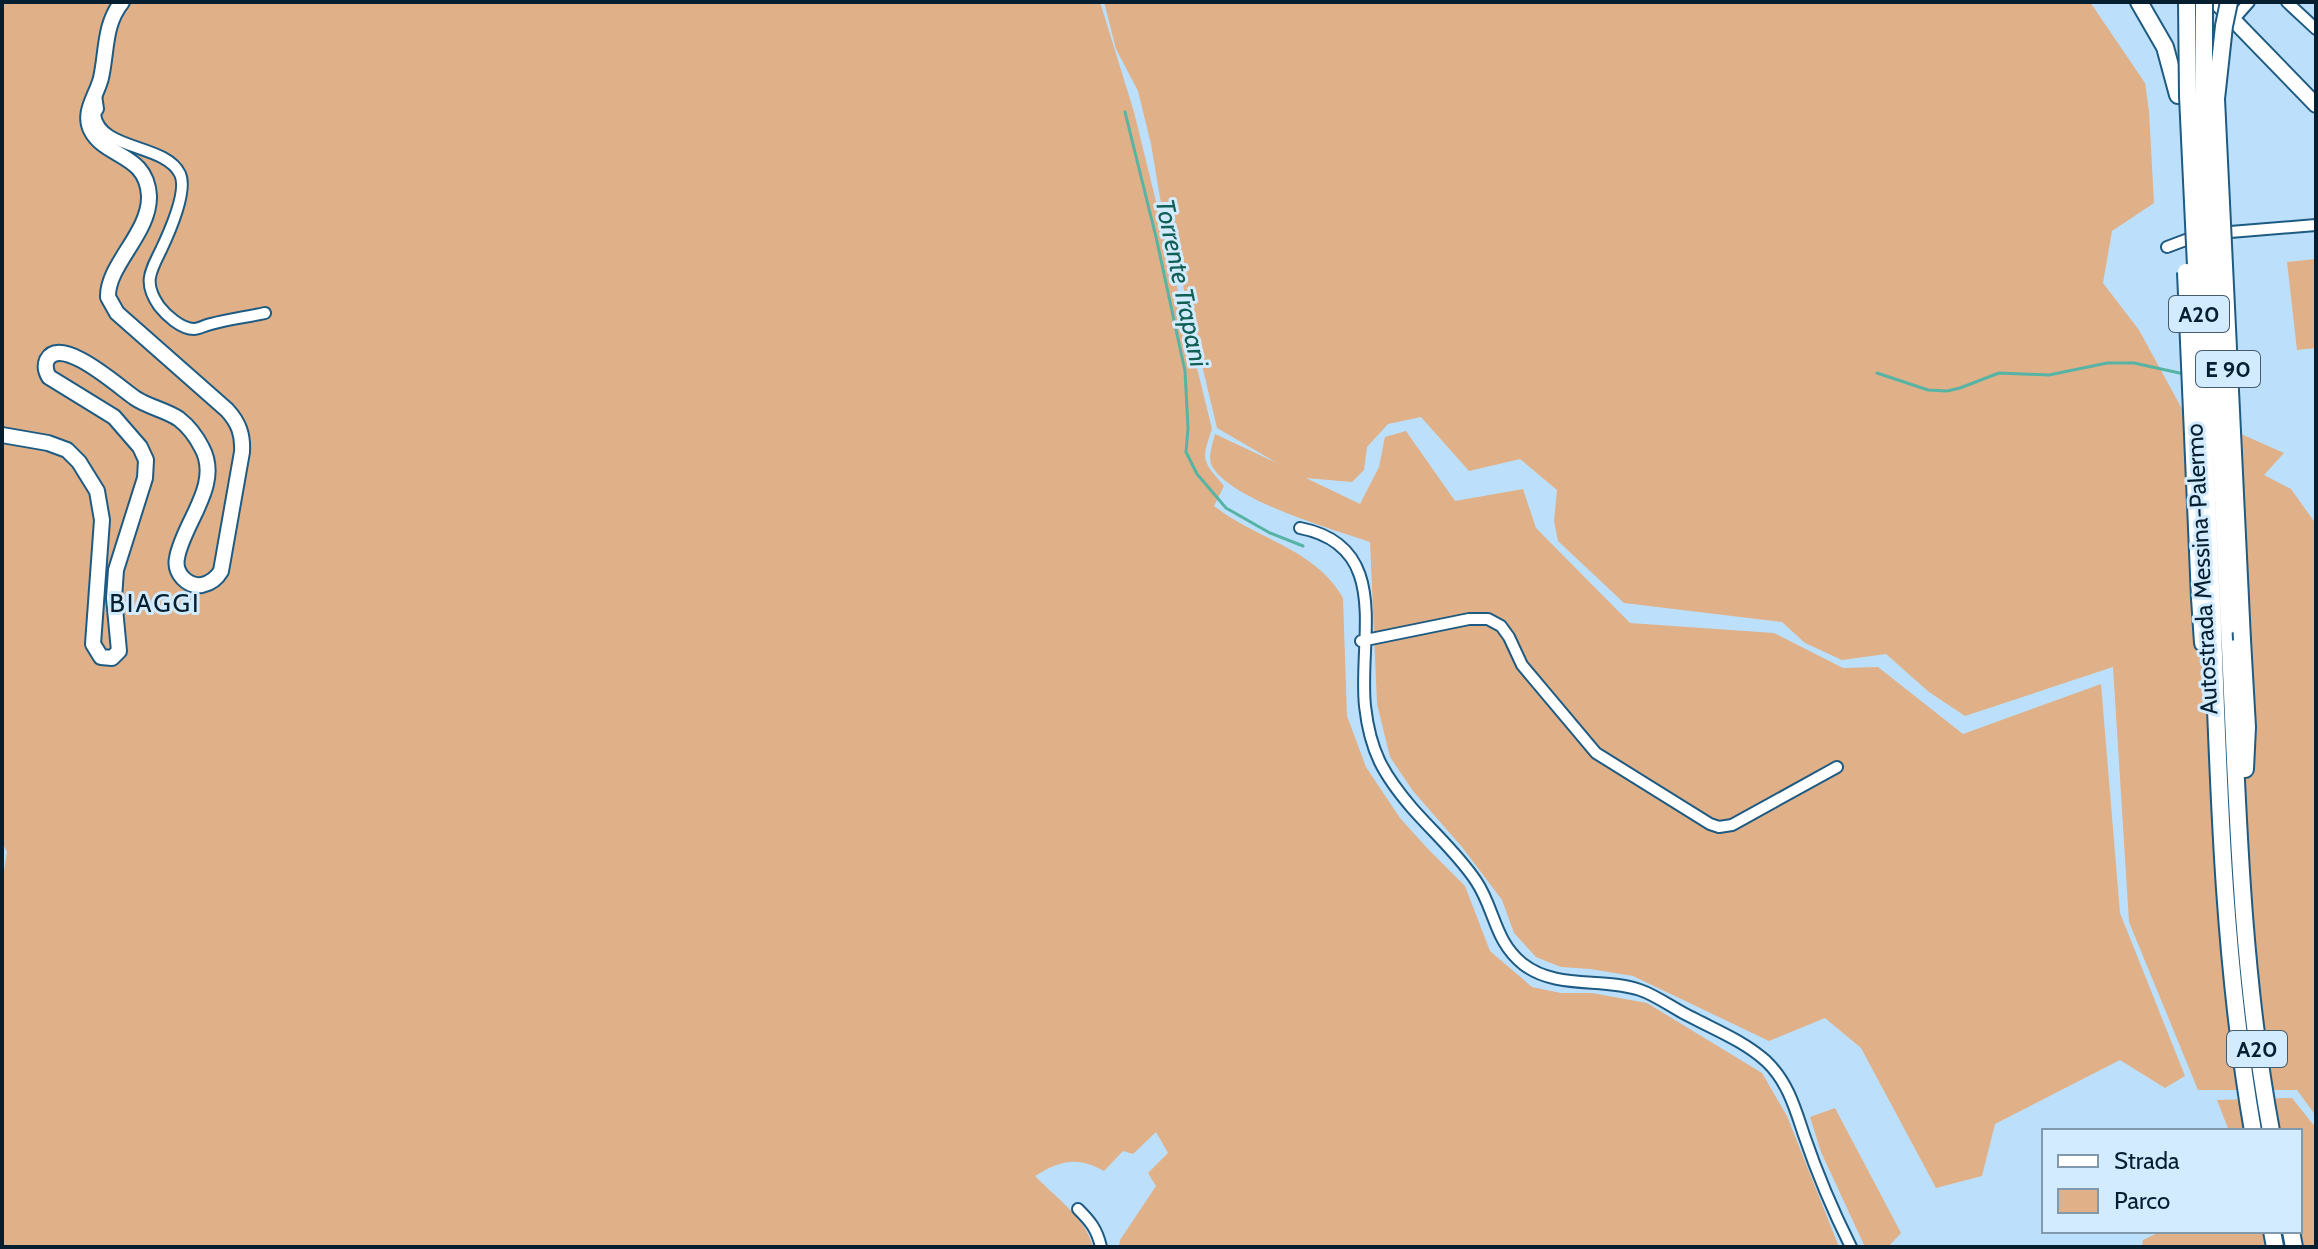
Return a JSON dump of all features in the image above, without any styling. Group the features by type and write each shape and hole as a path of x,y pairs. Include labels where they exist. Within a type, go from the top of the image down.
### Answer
{"highway":[{"path":"2139,2 2165,47 2178,95 2209,771 2220,823"},
{"name":"Autostrada Messina-Palermo","path":"2187,2 2188,96 2221,626 2239,822 2248,967 2271,1129"},
{"name":"Autostrada Messina-Palermo","path":"2204,2 2204,98 2221,626 2220,823 2230,966 2253,1129"},
{"name":"E 90","path":"2229,2 2216,99 2247,727 2239,822"}],"main road":[{"path":"2,435 48,443 67,450 79,462 97,491 102,520 93,640 94,648 101,657 112,658 120,648 114,598 116,570 145,478 146,460 140,447 114,417 49,377 45,366 50,356 68,354 107,377 134,398 174,416 188,428 204,452 207,471 198,506 177,557 177,569 186,581 199,585 213,580 221,571 242,452 241,431 227,410 117,313 109,302 110,284 145,216 148,191 136,166 91,131 88,113 101,77 108,32 114,13 122,2"},
{"path":"2216,2 2316,105"}],"street":[{"path":"2233,20 2249,2"},
{"path":"2287,2 2316,29"},
{"path":"96,93 98,109 95,114 99,127 105,133 162,156 179,171 182,180 174,216 149,279 153,296 164,312 189,329 196,330 265,313"},
{"path":"2167,247 2202,234 2316,225"},
{"path":"1300,528 1339,551 1356,573 1363,641 1360,704 1375,765 1405,805 1475,885 1496,938 1505,952 1528,972 1553,983 1641,996 1732,1042 1757,1059 1775,1079 1791,1105 1809,1161 1848,1247"},
{"path":"1363,641 1469,619 1493,621 1505,631 1522,665 1596,753 1719,827 1732,825 1837,767"},
{"path":"1078,1209 1098,1232 1101,1247"}],"green space":[{"path":"2,2 1100,2 1134,112 1212,429 1206,460 1224,486 1214,506 1301,556 1331,581 1343,598 1347,716 1366,767 1400,818 1465,886 1490,951 1532,987 1647,1003 1762,1073 1787,1116 1839,1247 1119,1247 1120,1240 1156,1186 1148,1173 1168,1153 1156,1132 1133,1154 1123,1151 1104,1171 1086,1163 1069,1162 1035,1176 1077,1217 1093,1247 4,1247 2,882 7,852 2,842"},
{"path":"1104,2 2090,2 2145,83 2154,203 2112,231 2103,283 2139,330 2187,418 2241,434 2284,453 2264,475 2291,489 2316,524 2316,1116 2297,1090 2198,1090 2129,922 2113,667 1965,716 1929,692 1886,654 1842,660 1805,643 1782,622 1624,603 1558,541 1554,521 1557,490 1520,459 1469,471 1421,417 1388,424 1367,447 1364,470 1352,482 1306,478 1360,504 1379,467 1385,437 1406,431 1455,501 1523,489 1536,528 1630,623 1774,633 1843,668 1878,667 1963,734 2101,684 2120,913 2185,1076 2165,1088 2120,1060 1995,1124 1982,1176 1936,1188 1861,1048 1825,1018 1769,1041 1633,976 1561,967 1536,957 1514,933 1502,900 1462,847 1413,791 1390,757 1377,704 1370,542 1259,501 1221,477 1211,464 1210,453 1215,434 1277,463 1217,428 1160,198 1138,91 1116,49"},
{"path":"2316,259 2316,348 2297,350 2287,262"},
{"path":"2292,1098 2316,1128 2316,1247 2142,1247 2143,1240 2158,1233 2302,1233 2302,1129 2228,1129 2217,1100"},
{"path":"1835,1108 1901,1233 1888,1247 1865,1247 1821,1152 1810,1117"}],"waterway":[{"name":"Torrente Trapani","path":"1125,112 1185,371 1186,452 1197,474 1226,508 1270,533 1303,546"},
{"path":"1877,373 1928,390 1947,391 1999,373 2049,375 2107,363 2134,363 2184,374"}],"district":[{"name":"BIAGGI","path":"155,603"}]}
